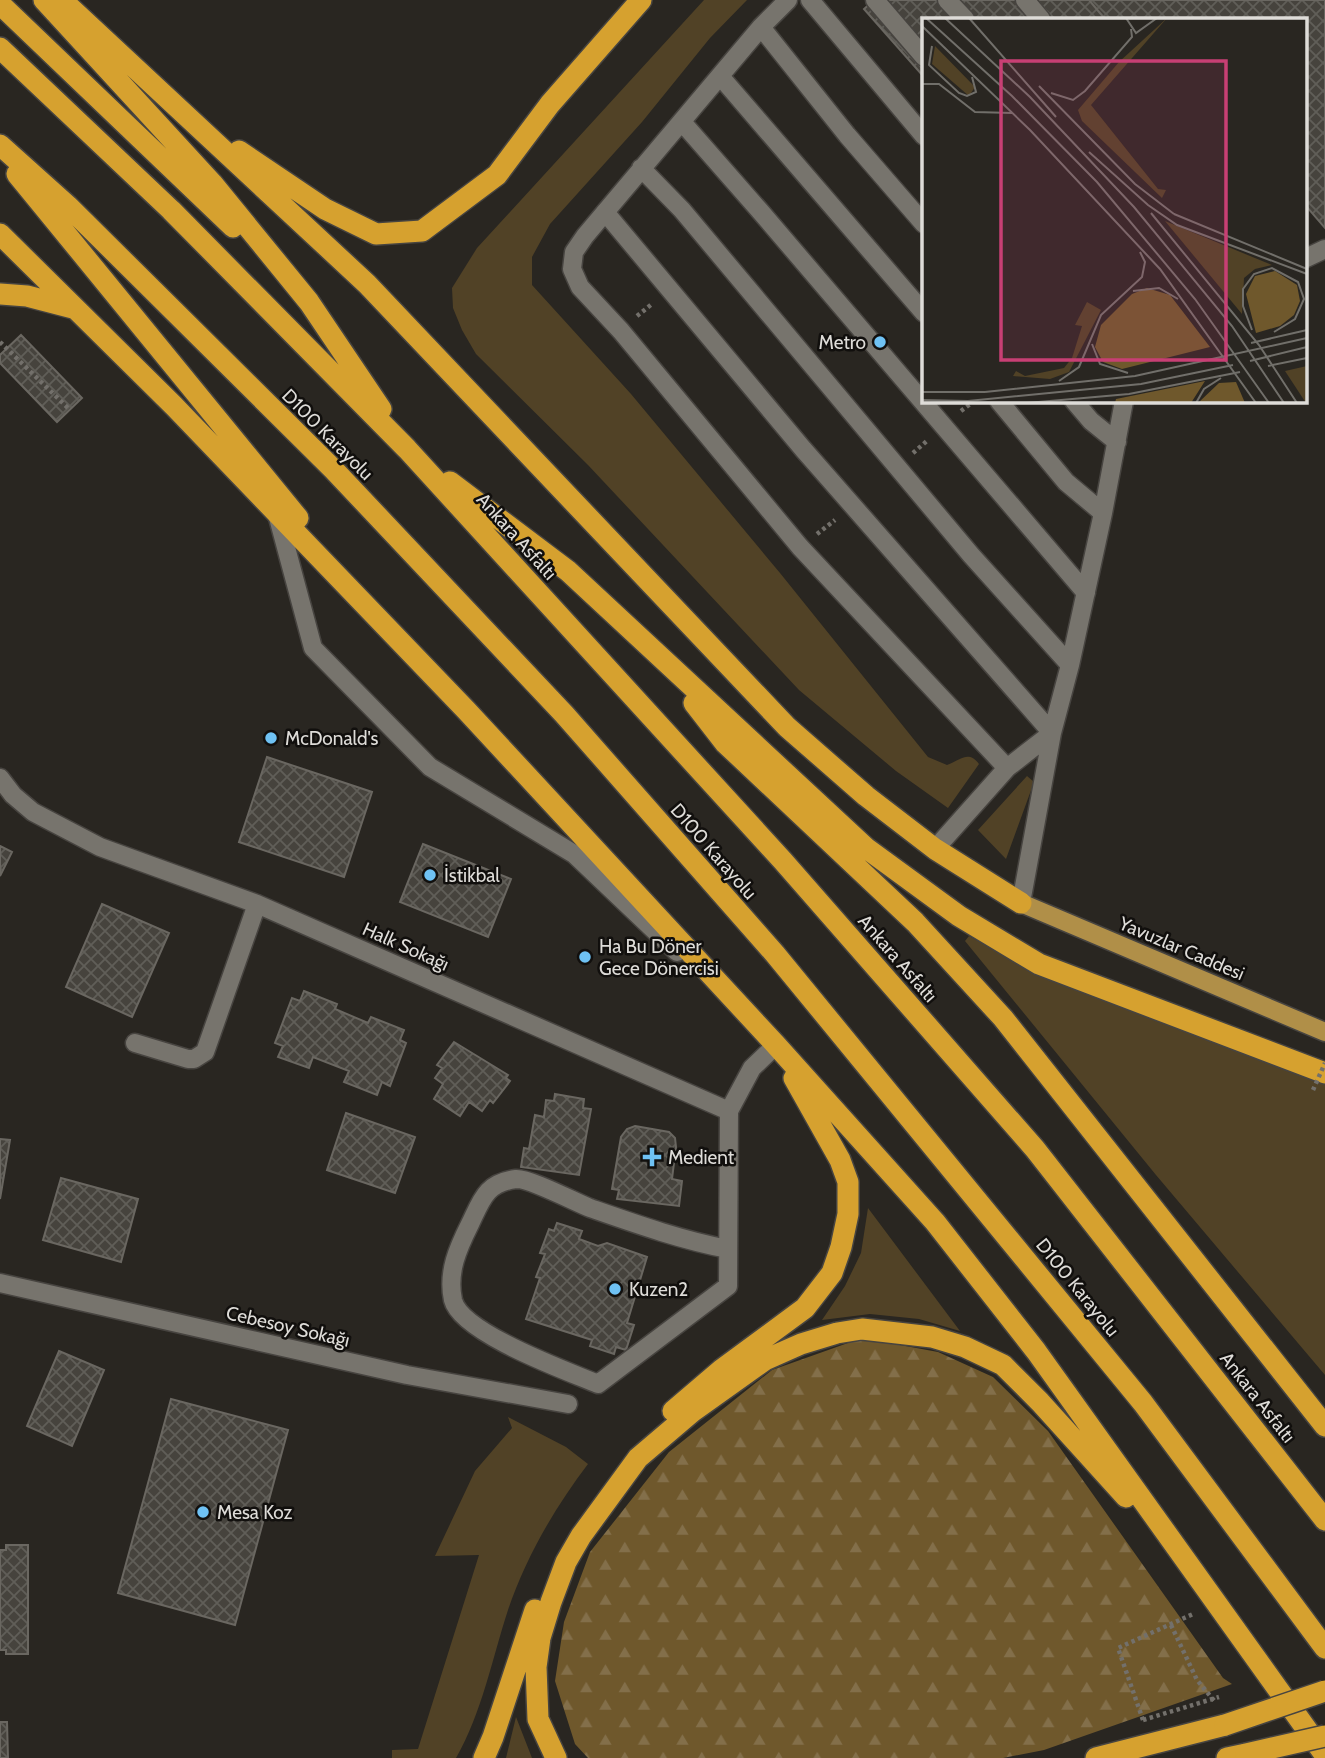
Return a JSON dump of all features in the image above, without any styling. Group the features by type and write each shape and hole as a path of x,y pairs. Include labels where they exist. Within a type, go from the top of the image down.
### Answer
{"highway":[{"path":"44,0 212,183 309,302 407,449"},
{"path":"62,0 367,284 787,727 866,796 935,849 1021,903"},
{"path":"185,115 325,209 376,233 422,231 497,175 550,104 641,0"},
{"path":"0,4 309,302"},
{"path":"0,48 171,210 407,449 568,571 866,848 959,916 1039,964 1319,1082"},
{"name":"D100 Karayolu","path":"0,145 68,206 333,469 582,735 775,954 1143,1403 1325,1648"},
{"path":"0,154 403,645"},
{"path":"0,234 174,406 403,645 776,1045 935,1222 1036,1351 1325,1755"},
{"path":"0,294 27,296 75,309"},
{"name":"Ankara Asfaltı","path":"407,449 783,861 1035,1149 1325,1520"},
{"path":"659,657 725,743 915,922 1003,1018 1325,1426"},
{"path":"484,1758 494,1737 546,1578 565,1537 592,1494 619,1462 687,1398 805,1308 832,1273 848,1214 848,1182 840,1160 776,1045"},
{"path":"556,1758 538,1718 536,1667 540,1637 551,1602 566,1562 581,1536 638,1458 692,1412 765,1360 801,1344 837,1333 862,1329 932,1337 965,1347 1003,1365 1197,1575"},
{"path":"1225,1725 1325,1691"},
{"path":"1096,1758 1325,1698"},
{"path":"1236,1756 1325,1737"}],"main road":[{"name":"Yavuzlar Caddesi","path":"1021,903 1325,1032"}],"street":[{"path":"788,0 761,27 605,212 574,252 572,269 580,287 621,331 800,547 1007,768"},
{"path":"810,0 922,134"},
{"path":"875,0 922,55"},
{"path":"947,0 964,18"},
{"path":"1025,0 1040,18"},
{"path":"761,27 847,135 922,222"},
{"path":"720,76 922,311"},
{"path":"682,122 922,401"},
{"path":"641,168 682,210 971,555 1070,665"},
{"path":"605,212 803,449 1052,733"},
{"path":"1308,257 1325,249"},
{"path":"923,402 1086,593"},
{"path":"1000,402 1066,482 1103,513"},
{"path":"1075,402 1091,421 1116,442"},
{"path":"1021,903 1052,733 1086,593 1124,402"},
{"path":"277,514 313,648 430,768 574,854 776,1045 752,1068 729,1111 728,1286 598,1384 498,1341 458,1311 453,1302 454,1256 485,1194 496,1183 520,1179 588,1207 690,1242 728,1249"},
{"path":"935,849 1007,768 1052,733"},
{"name":"Halk Sokağı","path":"0,778 13,795 33,812 100,847 257,904 729,1111"},
{"path":"135,1043 188,1059 194,1059 205,1052 257,904"},
{"name":"Cebesoy Sokağı","path":"0,1283 407,1375 568,1404"}],"path":[{"path":"0,342 70,410"},
{"path":"1319,1082 1325,1063"},
{"path":"1143,1720 1118,1648 1215,1602"},
{"path":"1171,1625 1197,1680"}],"shaded area":[{"path":"704,0 747,0 710,38 642,122 550,224 532,257 532,285 631,394 928,757 947,765 968,757 979,764 948,808 896,771 799,690 588,465 476,354 453,308 452,288 477,248"},
{"path":"1027,776 1034,782 1006,859 978,830"},
{"path":"969,936 1025,965 1325,1082 1325,1375 1156,1175 965,941"},
{"path":"868,1208 960,1331 919,1319 870,1314 822,1320 845,1286 861,1253"},
{"path":"508,1417 566,1447 588,1464 552,1516 523,1571 508,1610 480,1704 456,1758 392,1758 392,1750 418,1749 479,1555 435,1556 475,1471 512,1428"},
{"path":"516,1717 532,1758 506,1758"}],"green space":[{"path":"862,1338 938,1352 993,1377 1048,1431 1223,1678 1232,1684 1044,1750 1003,1758 588,1758 575,1744 555,1681 564,1622 590,1552 669,1452 772,1370"}],"building":[{"path":"874,0 1089,0 1104,18 922,18 922,75 864,9"},
{"path":"1089,0 1325,0 1325,228 1308,208 1308,18 1104,18"},
{"path":"21,335 82,398 57,422 0,363 0,355"},
{"path":"267,757 372,792 344,877 239,842"},
{"path":"423,844 511,879 488,937 400,902"},
{"path":"0,846 12,852 0,876"},
{"path":"102,904 169,933 132,1017 66,987"},
{"path":"304,991 337,1004 335,1009 368,1023 371,1017 404,1030 400,1040 406,1043 390,1086 382,1082 377,1095 344,1082 349,1071 313,1057 309,1068 278,1057 283,1046 275,1043 292,998 300,1001"},
{"path":"454,1042 508,1075 506,1078 510,1081 493,1103 490,1100 482,1111 469,1102 460,1116 434,1099 443,1084 435,1078 442,1068 437,1065"},
{"path":"555,1094 584,1099 583,1108 591,1109 579,1175 521,1167 524,1148 529,1149 535,1115 544,1117 546,1100 554,1101"},
{"path":"346,1113 415,1137 395,1193 327,1170"},
{"path":"635,1126 669,1132 675,1138 672,1179 682,1181 679,1206 617,1199 619,1190 612,1189 621,1137 627,1129"},
{"path":"0,1139 10,1140 0,1199"},
{"path":"61,1178 138,1199 121,1262 43,1240"},
{"path":"557,1223 582,1231 579,1239 598,1246 607,1243 647,1257 627,1323 634,1325 626,1350 616,1347 614,1354 590,1346 592,1340 526,1319 540,1278 536,1277 545,1254 540,1253 549,1229 554,1231"},
{"path":"59,1351 104,1370 72,1446 27,1426"},
{"name":"Mesa Koz","path":"171,1399 288,1430 235,1625 118,1593"},
{"path":"6,1545 28,1545 28,1654 6,1654 6,1650 0,1650 0,1550 6,1550"},
{"path":"0,1722 7,1722 8,1758 0,1758"}],"place":[{"name":"Metro","path":"880,342"},
{"name":"McDonald's","path":"271,738"},
{"name":"İstikbal","path":"430,875"},
{"name":"Ha Bu Döner Gece Dönercisi","path":"585,957"},
{"name":"Medient","path":"652,1157"},
{"name":"Kuzen2","path":"615,1289"},
{"name":"Mesa Koz","path":"203,1512"}]}
